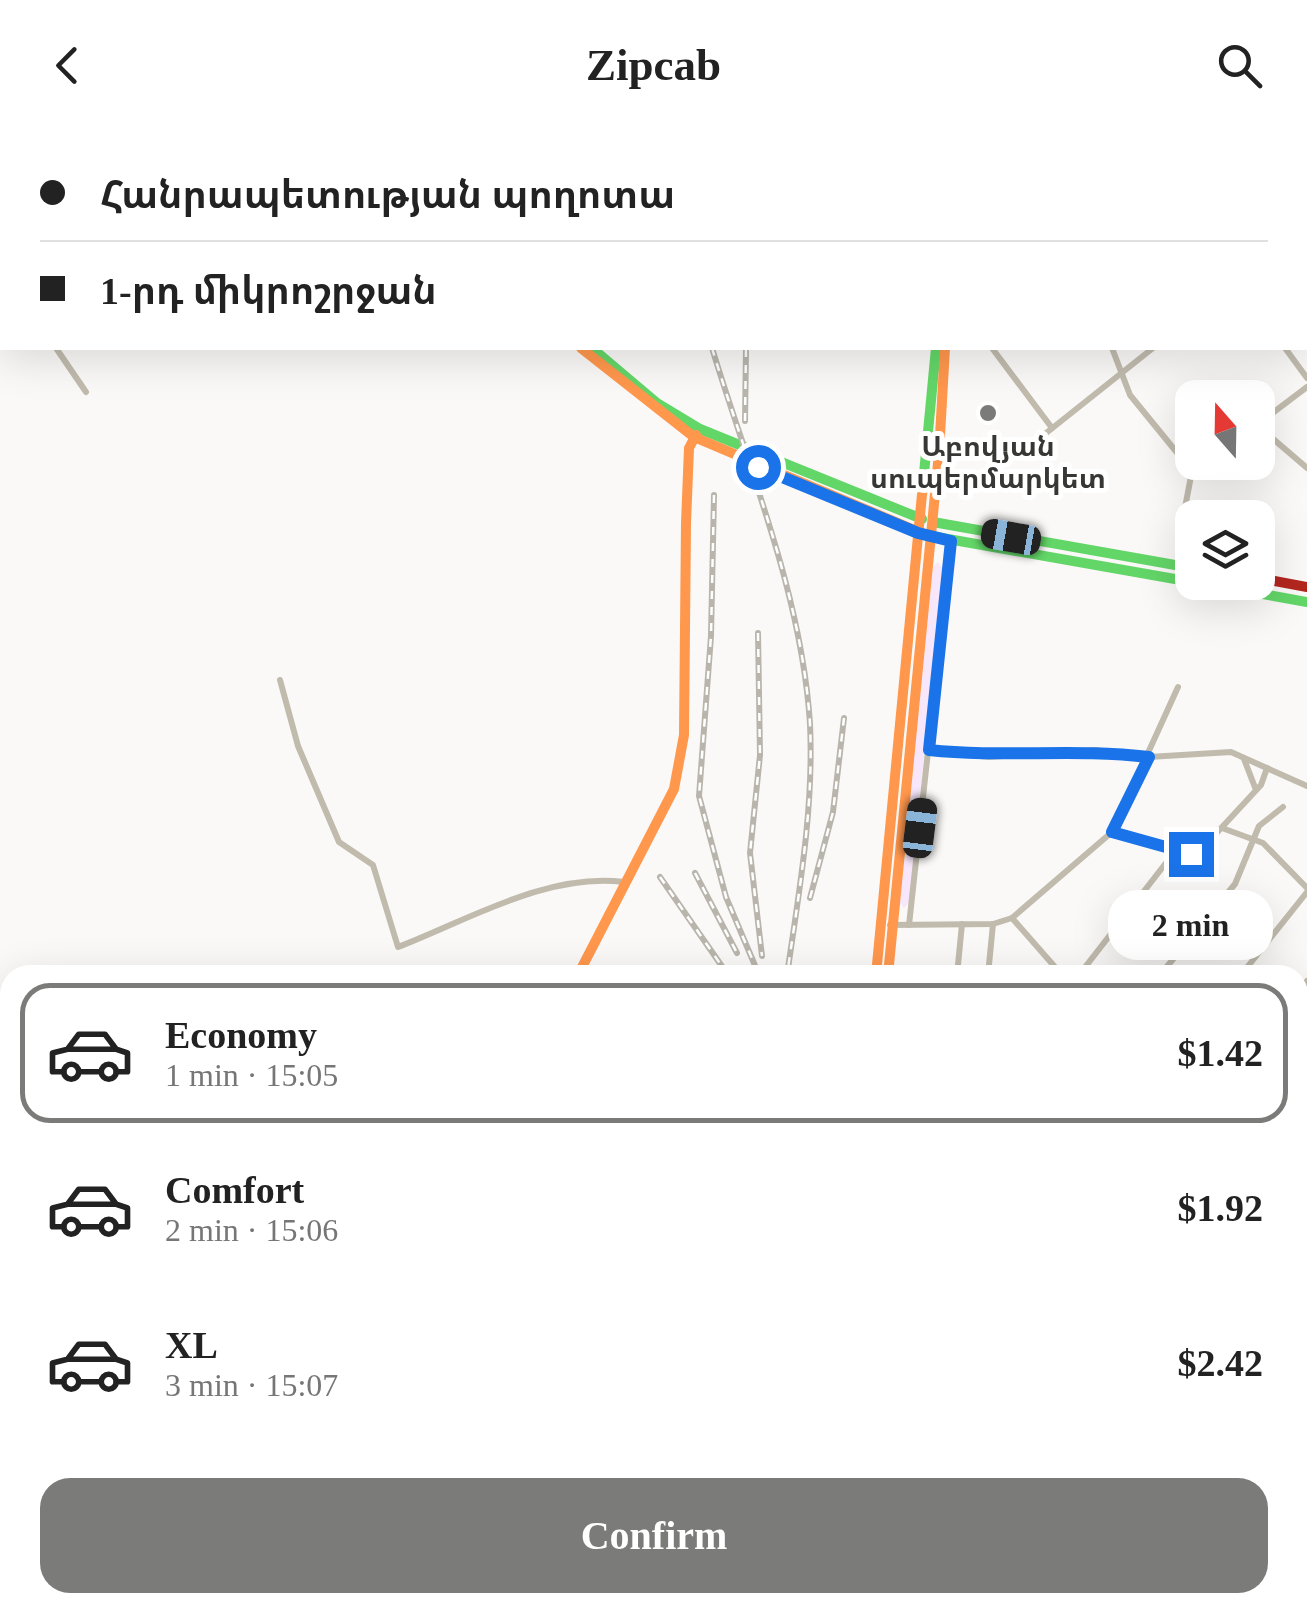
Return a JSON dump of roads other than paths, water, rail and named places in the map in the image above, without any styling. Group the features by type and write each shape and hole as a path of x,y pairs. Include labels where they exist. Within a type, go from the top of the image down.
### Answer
{"main road":[{"path":"583,350 652,408 699,436 918,533 1175,579"},
{"path":"594,350 699,436 920,518 1175,565"},
{"path":"888,965 887,925 936,350"},
{"path":"878,965 887,925 931,536 945,350"},
{"path":"583,965 674,790 684,735 690,448 699,436"},
{"path":"1275,581 1307,587"},
{"path":"1275,596 1307,602"}],"street":[{"path":"57,350 86,392"},
{"path":"994,350 1052,428"},
{"path":"1113,350 1130,395 1175,451"},
{"path":"1016,457 1150,350"},
{"path":"1286,350 1307,378"},
{"path":"1275,412 1307,387"},
{"path":"1275,440 1307,468"},
{"path":"908,925 951,541"},
{"path":"280,680 298,746 339,842 372,865 398,948 551,888 591,878 624,882"},
{"path":"887,925 994,924 1012,918 1112,832 1178,687"},
{"path":"929,750 989,757 1096,750 1149,757 1231,752 1307,786"},
{"path":"1243,757 1256,790"},
{"path":"1112,832 1176,850 1199,852 1256,790 1267,768"},
{"path":"1168,965 1236,884 1251,838 1284,806"},
{"path":"1222,828 1251,838 1282,858 1307,890 1249,965"},
{"path":"1087,965 1176,850"},
{"path":"1012,918 1053,965"},
{"path":"958,965 962,924"},
{"path":"989,965 994,924"}],"railway":[{"path":"713,350 772,533 805,676 810,787 788,965"},
{"path":"745,421 746,350"},
{"path":"714,495 711,636 699,796 726,897 755,965"},
{"path":"758,633 760,755 750,853 762,956"},
{"path":"810,898 833,812 844,718"},
{"path":"695,873 737,953"},
{"path":"660,877 721,965"}],"place":[{"name":"Աբովյան սուպերմարկետ","path":"988,413"}]}
